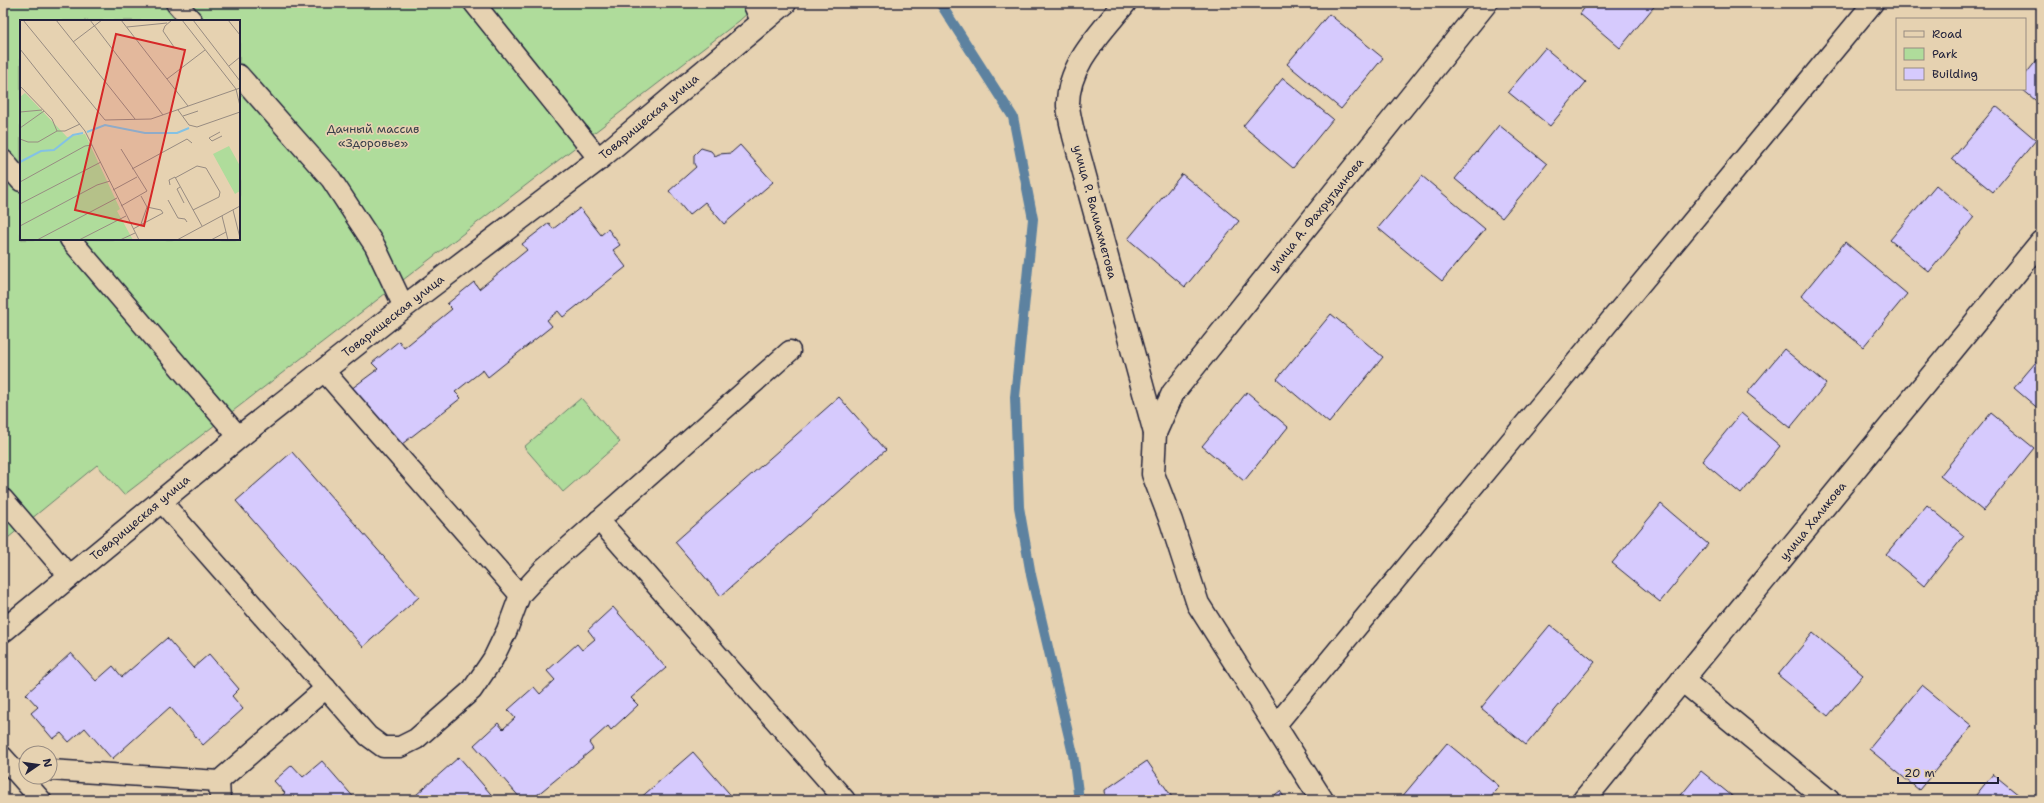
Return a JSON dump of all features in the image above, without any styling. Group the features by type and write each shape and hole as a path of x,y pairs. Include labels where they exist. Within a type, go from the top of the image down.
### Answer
{"street":[{"name":"Товарищеская улица","path":"3,631 323,370 599,159 785,3"},
{"name":"улица Р. Валиахметова","path":"1125,3 1084,55 1073,76 1068,106 1074,136 1155,433"},
{"name":"улица А. Фахрутдинова","path":"1155,433 1173,393 1486,3"},
{"name":"улица Халикова","path":"1584,800 2041,242"},
{"path":"1155,433 1153,474 1171,521 1198,604 1322,800"},
{"path":"1682,680 1828,800"}],"lane":[{"path":"176,3 191,20"},
{"path":"474,3 599,159"},
{"path":"753,3 762,23"},
{"path":"1275,726 1873,3"},
{"path":"240,76 331,179 375,246 404,307"},
{"path":"3,160 20,180"},
{"path":"71,240 239,437"},
{"path":"161,501 368,736 383,747 400,748 416,739 472,690 493,659 508,630 520,595 544,569 790,351"},
{"path":"323,370 520,595"},
{"path":"3,499 70,577"},
{"path":"599,520 845,800"},
{"path":"58,771 220,791 326,688"},
{"path":"14,765 41,800"}],"green space":[{"name":"Дачный массив «Здоровье»","path":"3,3 759,3 739,21 124,495 97,465 3,542"},
{"path":"581,398 620,442 563,492 524,447"}],"building":[{"path":"1588,3 1657,3 1620,48 1580,14"},
{"path":"1329,14 1383,58 1341,109 1287,64"},
{"path":"1545,48 1586,82 1550,126 1508,92"},
{"path":"2041,55 2041,105 2023,90 2026,90 2026,74"},
{"path":"1283,78 1333,119 1293,168 1243,126"},
{"path":"1996,106 2036,140 1993,192 1952,159"},
{"path":"1499,125 1547,164 1502,218 1455,179"},
{"path":"740,145 773,182 724,224 705,202 689,215 669,191 696,167 694,164 694,155 701,148 711,151 715,156 719,154 731,153"},
{"path":"1182,174 1239,221 1185,287 1128,239"},
{"path":"1422,176 1485,229 1442,281 1378,228"},
{"path":"1936,185 1974,217 1929,272 1890,240"},
{"path":"580,208 601,235 608,229 620,245 613,250 626,267 563,317 558,311 547,320 552,326 488,377 483,370 455,392 461,398 397,448 351,389 378,369 372,363 399,341 404,348 452,309 447,304 474,282 479,289 527,250 522,244 549,223 553,229"},
{"path":"1845,242 1907,294 1863,347 1801,296"},
{"path":"1331,314 1383,357 1329,423 1277,379"},
{"path":"1784,349 1826,384 1790,428 1747,393"},
{"path":"2041,356 2041,411 2014,388"},
{"path":"1247,392 1288,427 1244,481 1202,446"},
{"path":"839,397 886,450 721,596 675,542"},
{"path":"1741,413 1780,446 1741,494 1702,461"},
{"path":"1991,413 2034,448 1983,511 1940,476"},
{"path":"292,452 419,597 363,647 236,501"},
{"path":"1661,504 1708,544 1660,602 1612,563"},
{"path":"1927,505 1964,536 1924,586 1886,554"},
{"path":"613,607 666,668 631,698 638,705 611,730 608,726 589,743 593,749 531,800 522,800 474,745 498,723 503,729 515,718 508,710 534,687 540,694 555,680 547,671 577,644 582,650 595,639 588,630"},
{"path":"1550,625 1595,662 1526,745 1481,708"},
{"path":"1813,633 1863,675 1828,716 1778,675"},
{"path":"167,638 193,668 209,654 239,689 232,696 243,709 203,745 170,707 112,759 85,728 69,742 61,733 53,739 31,713 38,707 26,694 71,653 96,681 113,666 122,677"},
{"path":"1922,685 1972,726 1919,790 1869,749"},
{"path":"1447,743 1499,786 1488,800 1404,800 1401,798"},
{"path":"693,752 735,800 638,800"},
{"path":"459,757 496,800 420,800 416,795"},
{"path":"322,761 356,800 278,799 285,793 274,781 292,765 303,777"},
{"path":"1147,761 1174,800 1106,800 1105,790"},
{"path":"1701,771 1737,800 1677,800"},
{"path":"1993,774 2025,800 1972,800"},
{"path":"1280,791 1286,800 1268,800"}],"waterway":[{"path":"940,3 1013,117 1033,219 1015,397 1019,507 1031,575 1073,754 1079,800"}]}
